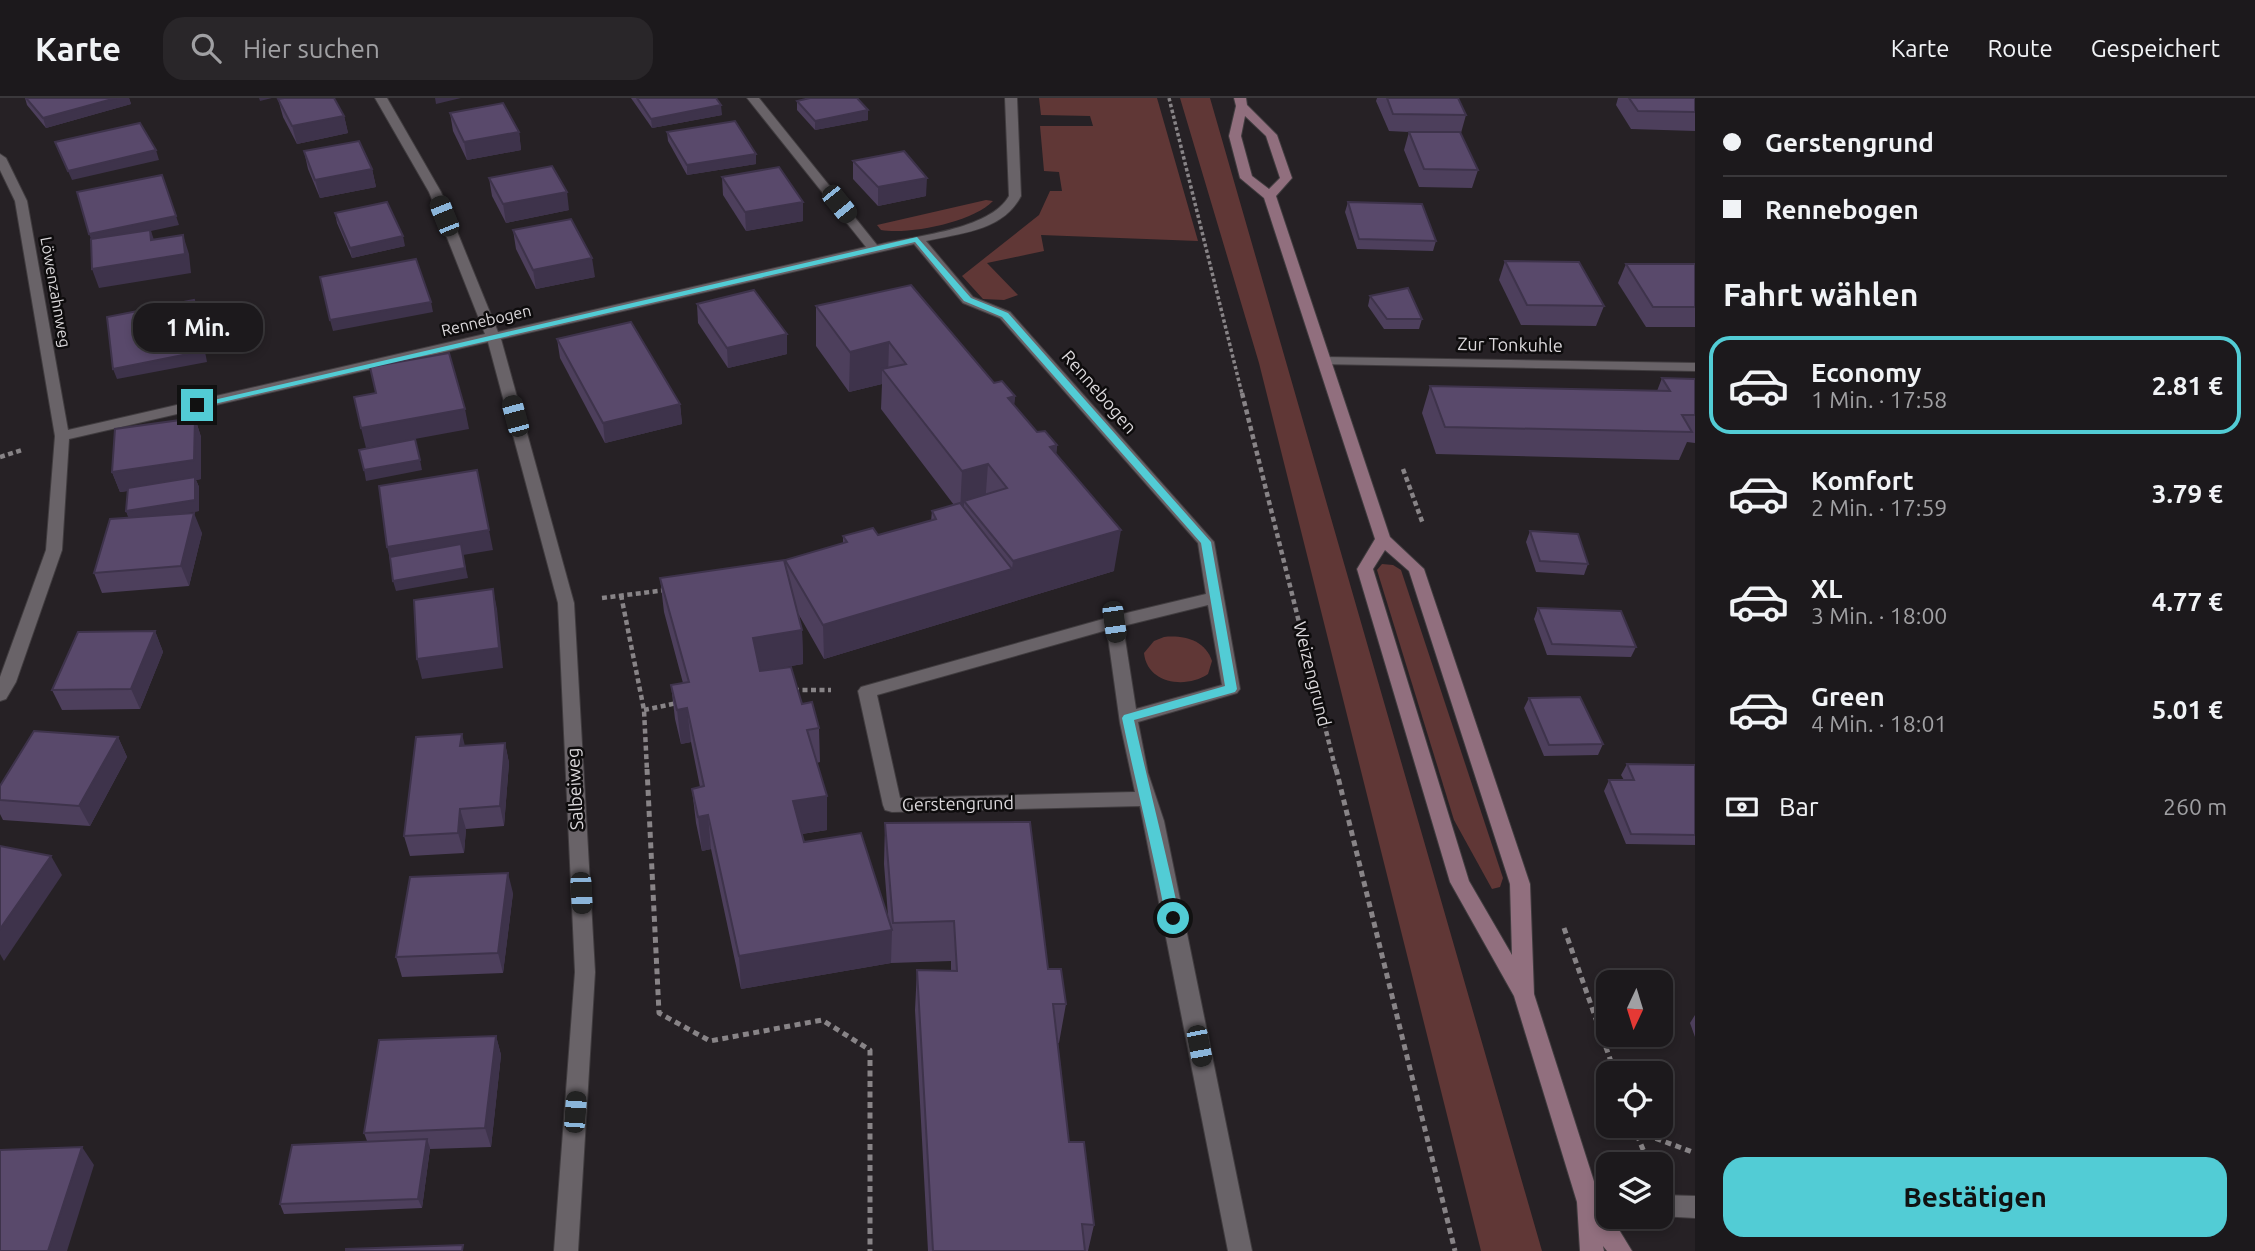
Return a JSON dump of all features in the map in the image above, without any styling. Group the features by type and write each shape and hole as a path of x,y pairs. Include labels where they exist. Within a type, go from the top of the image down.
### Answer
{"main road":[{"path":"1241,102 1235,136 1246,178 1270,196 1382,539 1416,569 1520,884 1524,994"},
{"path":"1241,102 1270,135 1286,178 1270,196"},
{"path":"1382,539 1365,569 1460,882 1524,994 1596,1195"},
{"path":"1592,1251 1596,1224"},
{"path":"1610,1229 1620,1251"}],"street":[{"name":"Salbeiweg","path":"380,98 435,192 493,336 566,603 585,972 566,1251"},
{"path":"753,98 874,249"},
{"name":"Rennebogen","path":"62,436 984,224 1009,207 1015,196 1011,98"},
{"name":"Löwenzahnweg","path":"0,158 21,201 62,436 54,550 0,695"},
{"name":"Rennebogen","path":"917,239 968,300 1005,315 1206,542 1216,597"},
{"name":"Zur Tonkuhle","path":"1325,361 1695,367"},
{"path":"867,691 1114,622 1216,597 1231,689 1128,718"},
{"path":"1114,622 1128,718 1146,799 1154,821 1240,1251"},
{"name":"Gerstengrund","path":"867,691 892,805 1146,799"},
{"path":"1673,1206 1695,1207"}],"path":[{"name":"Weizengrund","path":"1169,98 1455,1251"},
{"path":"566,603 671,590"},
{"path":"621,595 644,710 659,1013 710,1041 822,1020 870,1050 870,1251"},
{"path":"785,689 867,691"},
{"path":"644,710 687,700"},
{"path":"1659,1138 1695,1153"}],"shaded area":[{"path":"1039,98 1157,98 1198,241 1041,235 1044,251 987,263 1018,295 1004,300 983,299 962,276 1039,215 1050,191 1062,191 1059,172 1044,171 1040,126 1093,126 1090,116 1041,115"},
{"path":"1180,98 1210,98 1542,1251 1481,1251 1259,363"},
{"path":"986,200 993,201 971,215 923,229 881,230 877,225"},
{"path":"1382,564 1393,565 1401,570 1503,878 1500,887 1492,889 1454,820 1377,570"},
{"path":"1164,637 1186,638 1204,648 1212,661 1208,674 1199,679 1179,682 1169,681 1152,671 1144,653 1154,641"}],"building":[{"path":"26,98 116,98 43,118"},
{"path":"334,98 344,116 292,126 278,99"},
{"path":"637,98 716,98 721,105 651,119"},
{"path":"810,98 857,98 868,110 815,121 797,101"},
{"path":"1387,98 1458,98 1466,115 1393,114"},
{"path":"1629,98 1695,98 1695,112 1638,111"},
{"path":"503,103 519,132 464,142 450,113"},
{"path":"735,121 756,154 687,165 667,132"},
{"path":"140,123 156,150 68,171 55,142"},
{"path":"1409,132 1460,132 1478,170 1424,169"},
{"path":"359,141 372,169 315,180 304,151"},
{"path":"904,151 927,178 878,187 853,161"},
{"path":"552,166 567,192 503,204 489,178"},
{"path":"779,167 803,202 745,212 722,177"},
{"path":"162,175 176,216 89,234 77,192"},
{"path":"387,202 403,236 350,248 335,213"},
{"path":"1348,202 1422,204 1436,241 1359,239"},
{"path":"571,219 592,258 533,270 513,230"},
{"path":"150,230 151,240 183,235 185,254 92,269 91,239"},
{"path":"416,259 431,302 330,320 320,277"},
{"path":"1505,261 1579,262 1604,306 1527,305"},
{"path":"1626,264 1695,264 1695,307 1653,307"},
{"path":"911,285 994,383 1002,381 1015,396 1008,398 1037,432 1045,431 1057,445 1050,447 1121,530 1013,561 964,501 1007,488 988,464 962,471 882,369 906,364 889,342 850,352 816,306"},
{"path":"1408,288 1422,319 1387,319 1370,296"},
{"path":"754,290 787,334 727,348 697,304"},
{"path":"194,300 203,351 113,369 107,317"},
{"path":"631,322 680,404 603,423 557,339"},
{"path":"449,353 465,409 361,428 354,397 376,393 370,367"},
{"path":"1662,378 1695,379 1695,415 1682,415 1692,432 1445,427 1430,386 1670,391"},
{"path":"195,418 194,460 112,472 115,429"},
{"path":"415,439 420,460 364,470 359,450"},
{"path":"477,470 489,530 387,547 379,486"},
{"path":"195,477 195,500 126,511 128,488"},
{"path":"960,503 1012,569 823,625 785,560 847,542 843,536 873,528 878,535 936,519 932,511"},
{"path":"194,513 181,566 94,573 110,519"},
{"path":"1530,531 1578,534 1588,564 1540,561"},
{"path":"461,544 465,568 393,581 390,557"},
{"path":"784,560 802,630 753,638 760,671 791,667 802,704 812,702 819,728 807,730 827,796 793,801 804,842 861,833 892,930 739,956 708,815 698,817 692,789 704,786 687,708 677,710 671,685 689,682 660,578"},
{"path":"493,589 499,648 417,659 414,600"},
{"path":"1538,608 1621,611 1636,647 1552,644"},
{"path":"155,631 131,689 52,690 78,632"},
{"path":"1580,697 1603,744 1549,745 1529,698"},
{"path":"34,731 118,737 79,806 0,800 0,786"},
{"path":"462,734 460,746 505,743 500,806 460,809 458,833 404,836 416,737"},
{"path":"1627,764 1695,765 1695,835 1631,834 1609,780 1634,780"},
{"path":"1030,822 1048,969 1061,969 1066,1004 1053,1004 1069,1142 1084,1142 1094,1225 1082,1224 1085,1251 933,1251 917,970 957,971 954,921 893,923 885,823"},
{"path":"0,846 51,856 0,929"},
{"path":"508,873 498,953 396,957 410,877"},
{"path":"496,1036 485,1128 364,1133 379,1040"},
{"path":"427,1139 418,1199 280,1204 292,1145"},
{"path":"82,1147 48,1251 0,1251 0,1150"},
{"path":"463,1245 462,1251 346,1251 346,1249"}],"route":[{"path":"197,405 917,239 968,300 1005,315 1206,542 1231,689 1128,718 1146,799 1154,821 1173,918"}]}
